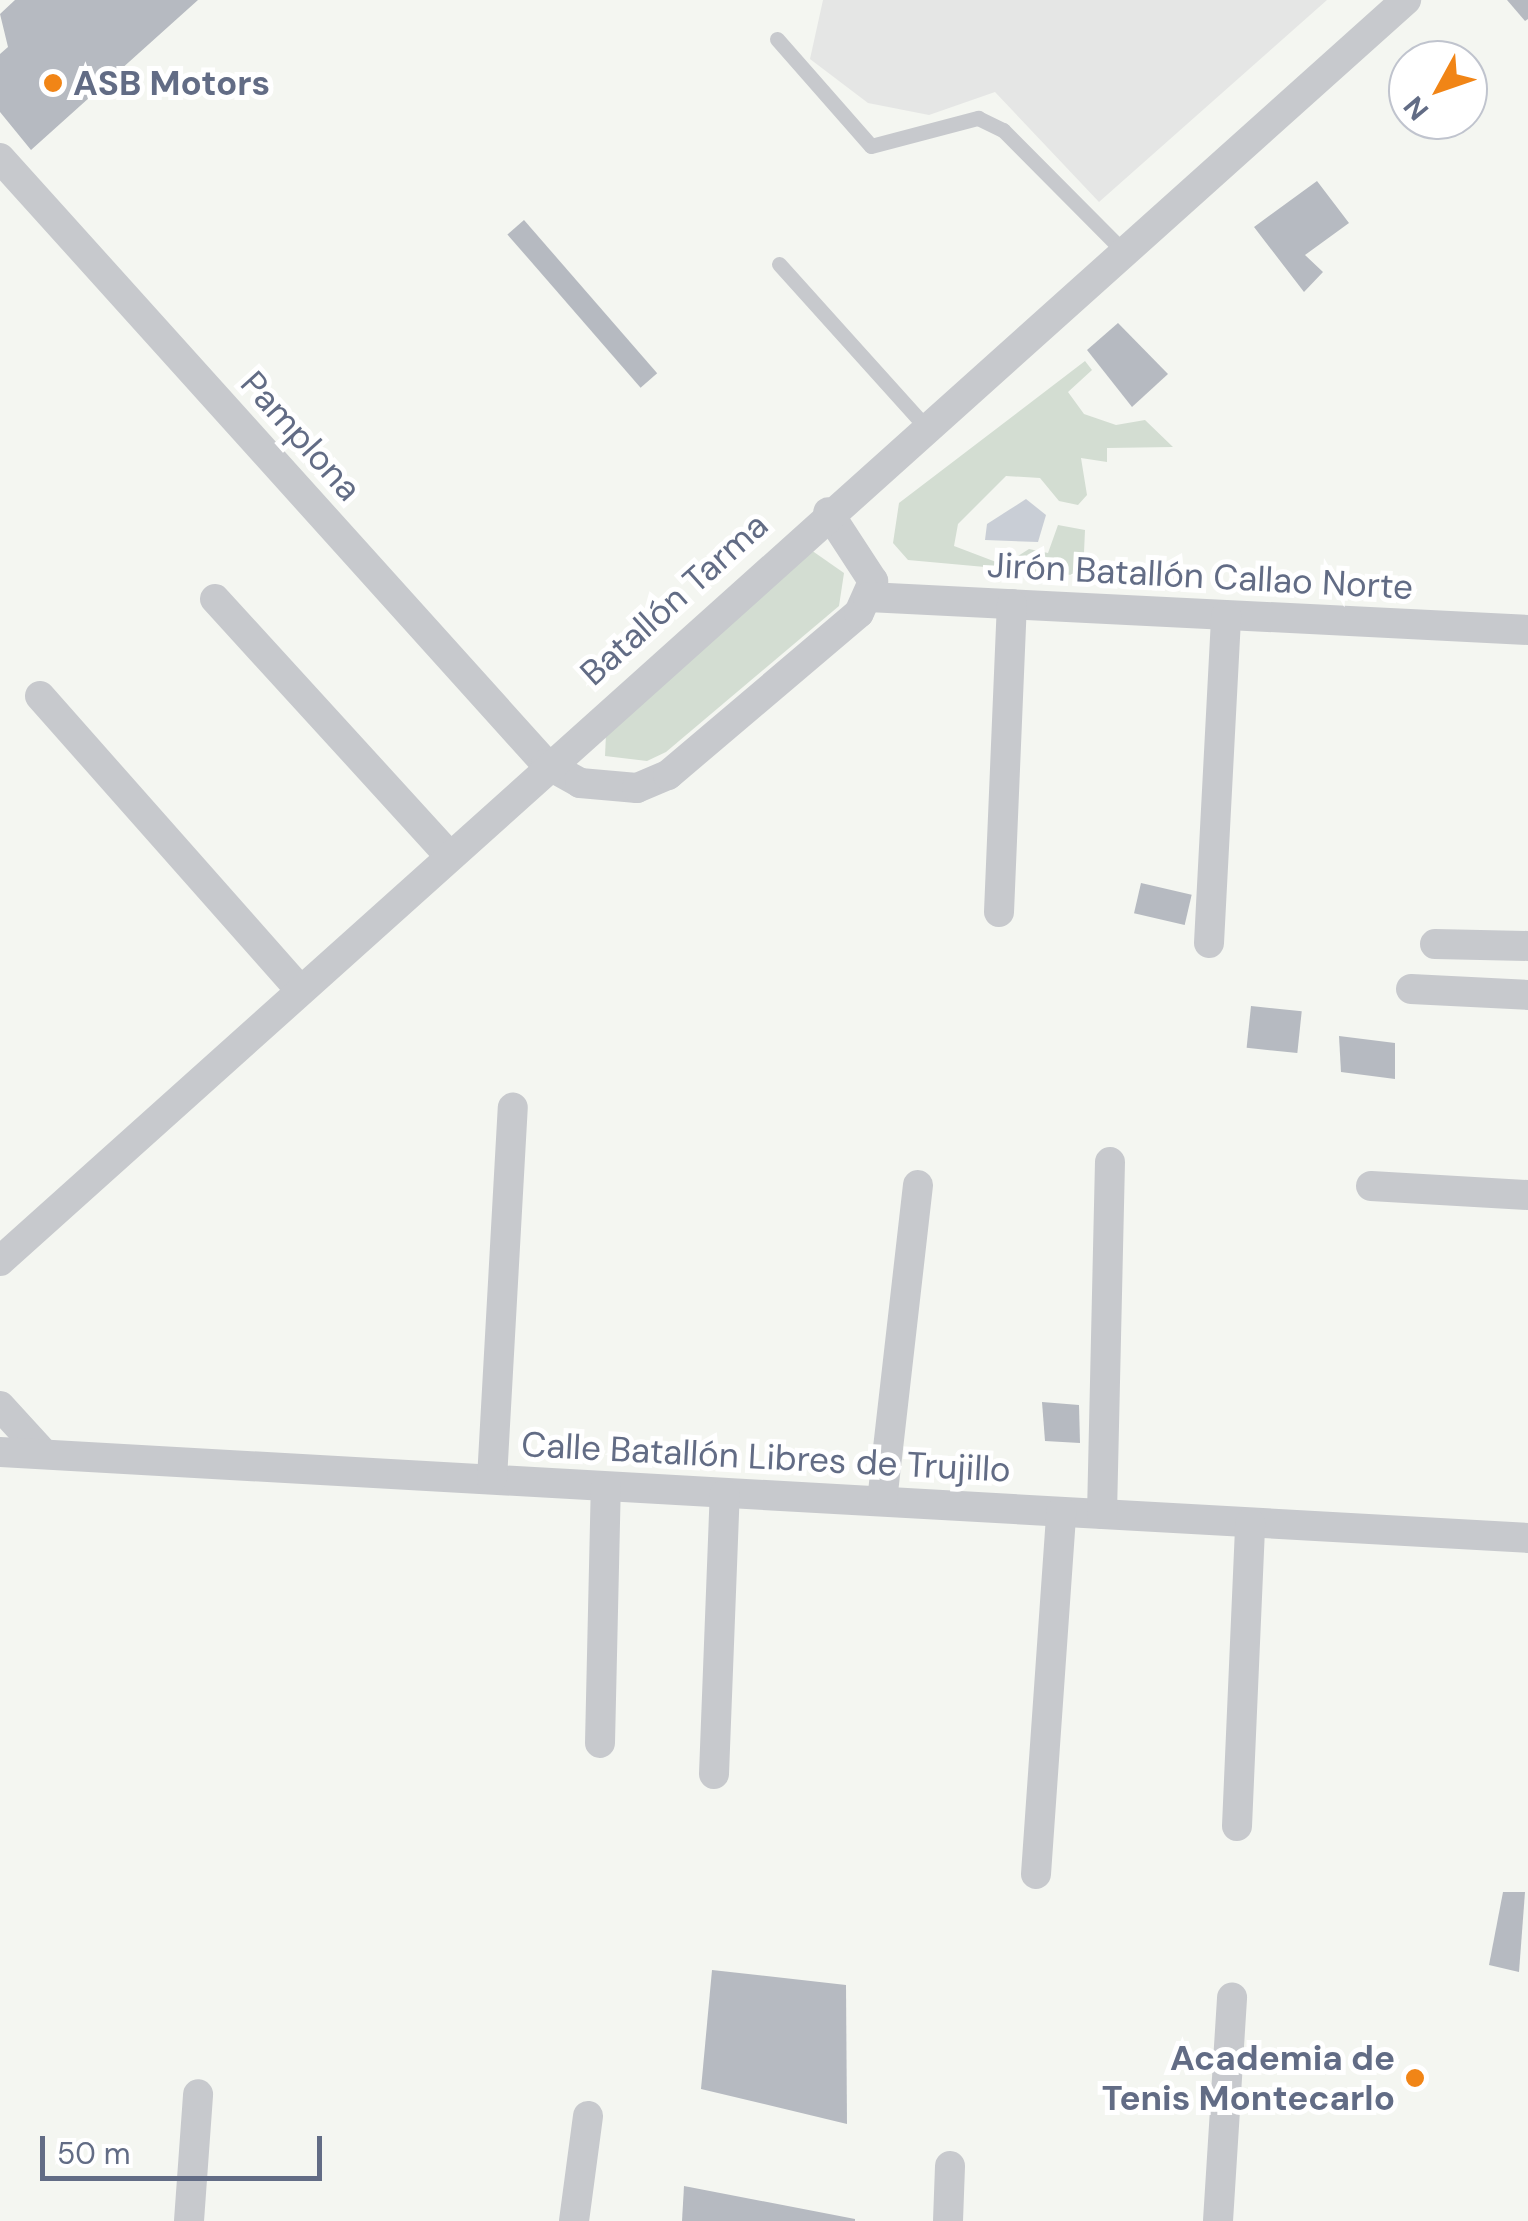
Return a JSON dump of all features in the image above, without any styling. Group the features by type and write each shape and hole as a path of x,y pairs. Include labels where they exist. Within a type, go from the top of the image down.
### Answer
{"street":[{"name":"Batallón Tarma","path":"0,1261 546,764 1406,0"},
{"name":"Pamplona","path":"0,158 546,764"},
{"path":"546,764 606,789 668,774 868,597 866,561 828,512"},
{"name":"Jirón Batallón Callao Norte","path":"868,597 1528,630"},
{"path":"215,599 448,854"},
{"path":"999,912 1012,604"},
{"path":"1208,942 1226,615"},
{"path":"40,696 299,989"},
{"path":"1435,944 1528,946"},
{"path":"1411,988 1528,995"},
{"path":"492,1479 513,1108"},
{"path":"1102,1514 1110,1162"},
{"path":"882,1501 918,1185"},
{"path":"1371,1186 1528,1195"},
{"path":"0,1406 44,1454"},
{"name":"Calle Batallón Libres de Trujillo","path":"0,1452 1528,1538"},
{"path":"600,1743 606,1486"},
{"path":"714,1774 725,1494"},
{"path":"1036,1874 1061,1512"},
{"path":"1237,1826 1250,1523"},
{"path":"1218,2221 1232,1997"},
{"path":"189,2221 198,2094"},
{"path":"574,2221 588,2116"},
{"path":"948,2221 950,2166"}],"lane":[{"path":"778,39 871,146 978,118 1003,130 1122,250"},
{"path":"779,264 925,426"}],"shaded area":[{"path":"823,0 1327,0 1099,202 995,92 929,115 868,103 810,59"},
{"path":"1085,361 1092,370 1068,392 1084,414 1116,425 1145,420 1173,447 1107,448 1107,462 1081,458 1087,495 1078,505 1059,501 1040,478 1006,476 958,524 954,546 1004,565 1029,549 1048,553 1058,525 1085,530 1083,576 908,560 893,543 899,503"},
{"path":"1026,499 1046,515 1038,542 985,540 987,524"},
{"path":"811,550 844,573 839,606 666,752 647,761 605,756 606,734"}],"building":[{"name":"ASB Motors","path":"15,0 198,0 31,150 0,112 0,54 8,47 0,14"},
{"path":"1507,0 1528,0 1528,19 1525,21"},
{"path":"1317,181 1349,223 1305,255 1323,272 1304,292 1254,227"},
{"path":"524,220 657,373 641,388 507,234"},
{"path":"1118,323 1168,374 1132,407 1087,350"},
{"path":"1141,883 1192,895 1185,925 1134,913"},
{"path":"1251,1006 1302,1011 1297,1053 1247,1048"},
{"path":"1339,1036 1395,1043 1395,1079 1341,1072"},
{"path":"1042,1402 1079,1405 1080,1443 1045,1441"},
{"path":"1503,1892 1525,1892 1519,1972 1489,1965"},
{"path":"712,1970 846,1985 847,2124 701,2089"},
{"path":"684,2186 855,2219 855,2221 682,2221"}],"place":[{"name":"ASB Motors","path":"53,83"},
{"name":"Academia de Tenis Montecarlo","path":"1415,2078"}]}
